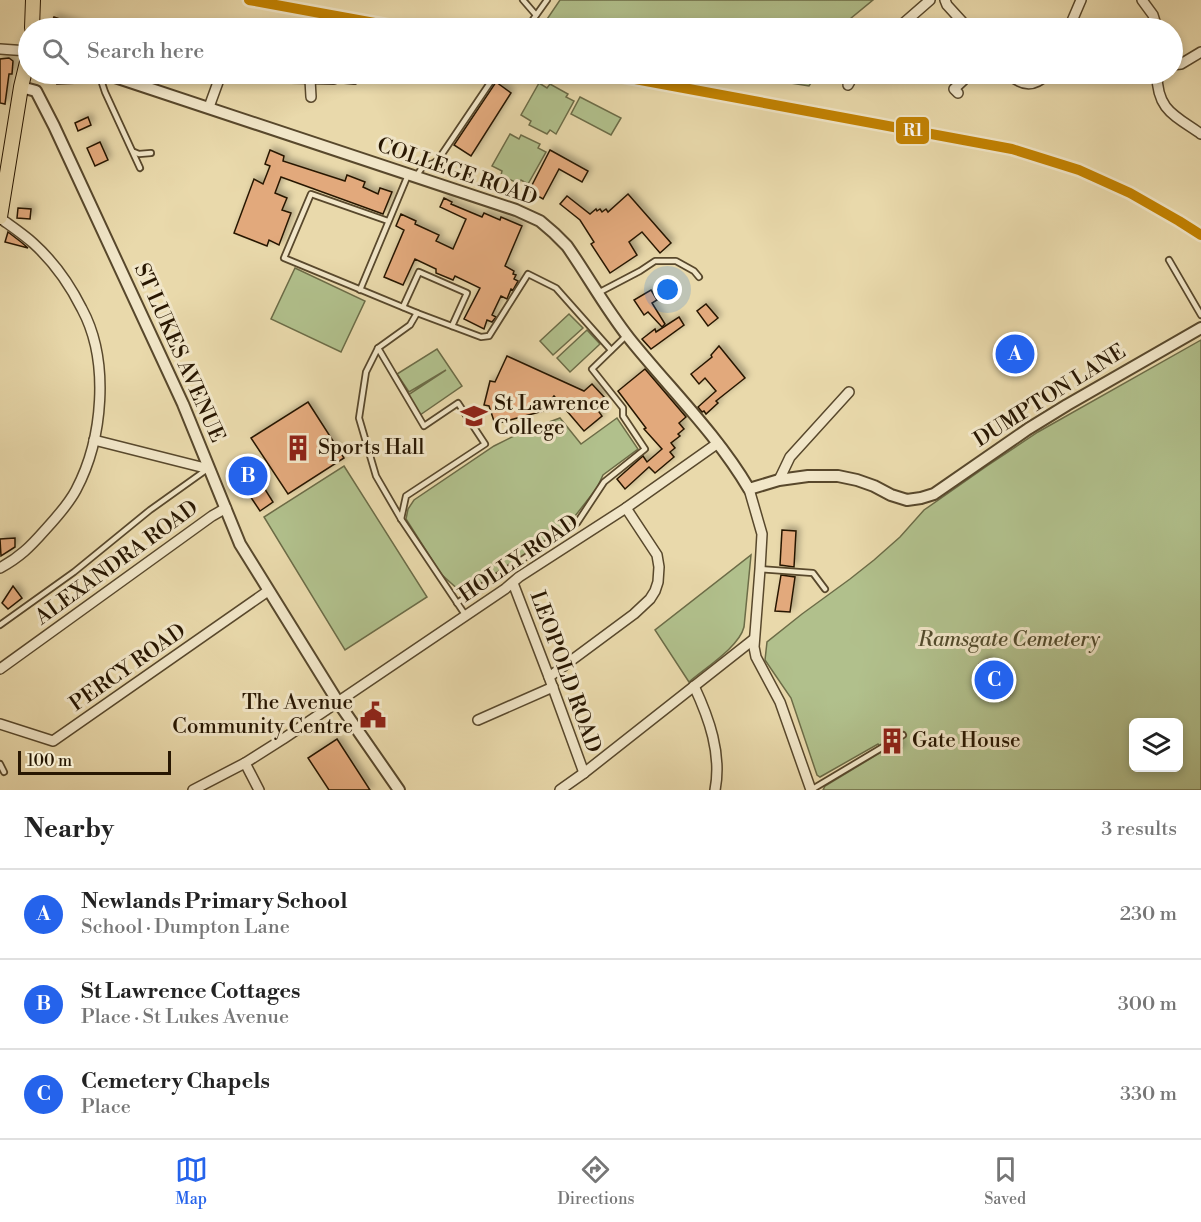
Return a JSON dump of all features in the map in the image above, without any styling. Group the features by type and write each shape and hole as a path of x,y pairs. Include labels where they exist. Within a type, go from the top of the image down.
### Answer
{"main road":[{"path":"32,18 33,0"},
{"path":"0,218 22,84"}],"street":[{"path":"909,18 930,0"},
{"path":"945,0 959,18"},
{"path":"1073,18 1081,0"},
{"path":"1142,0 1154,18"},
{"path":"0,50 18,51"},
{"path":"1183,63 1201,52"},
{"name":"COLLEGE ROAD","path":"137,84 516,210 540,221 567,246 627,335 718,443 749,489 762,534 753,647 780,702 811,790"},
{"path":"209,107 217,84"},
{"path":"310,84 311,98"},
{"path":"958,93 954,88 959,84"},
{"path":"1157,84 1164,104 1173,114 1201,134"},
{"name":"ST LUKES AVENUE","path":"21,87 36,91 54,126 183,404 240,544 338,702 399,790"},
{"path":"0,218 33,243 52,263 84,311 95,343 100,403 94,441 76,490 62,511 27,551 0,568"},
{"name":"DUMPTON LANE","path":"779,480 808,476 838,476 857,480 907,500 934,494 1028,429 1201,328"},
{"path":"749,489 779,480 790,457 849,392"},
{"path":"94,441 209,469"},
{"name":"HOLLY ROAD","path":"193,790 245,763 338,702 505,590 519,577 626,508 718,443"},
{"name":"ALEXANDRA ROAD","path":"0,669 226,508"},
{"path":"549,677 634,614 655,591 659,567 657,555 626,508"},
{"name":"LEOPOLD ROAD","path":"513,583 584,773"},
{"name":"PERCY ROAD","path":"0,724 53,741 268,591"},
{"path":"560,790 754,639"},
{"path":"694,686 703,704 714,741 717,763 715,790"},
{"path":"478,720 553,687"},
{"path":"245,763 259,790"}],"lane":[{"path":"523,0 536,15"},
{"path":"534,18 547,0"},
{"path":"102,84 140,168"},
{"path":"360,290 388,221 411,176 424,165 438,160 489,84"},
{"path":"133,152 152,153"},
{"path":"388,221 311,194 284,258 481,337 489,336 528,274 556,288 611,350"},
{"path":"1169,260 1201,315"},
{"path":"598,293 655,261 676,261 694,271 699,277"},
{"path":"403,307 419,272 466,293 452,326"},
{"path":"417,313 410,325 378,348 366,372 359,418 376,476 401,519 466,616"},
{"path":"457,603 577,523 604,482 645,449 623,416 624,408 592,369 627,335"},
{"path":"378,348 424,426 458,403 485,444 406,496 401,519"},
{"path":"0,625 74,572 150,510 209,469"},
{"path":"760,569 813,573 825,589"},
{"path":"896,739 903,735"},
{"path":"811,790 888,744"},
{"path":"0,764 4,772"}],"green space":[{"path":"560,0 873,0 851,18 548,18"},
{"path":"538,84 547,88 550,84 568,94 566,97 574,101 556,134 550,130 547,134 529,125 531,121 521,115"},
{"path":"580,97 621,118 611,135 571,114"},
{"path":"510,134 519,139 521,135 540,144 538,148 546,152 528,184 521,180 519,184 501,175 502,171 492,166"},
{"path":"295,268 365,301 341,352 271,319"},
{"path":"569,314 583,328 553,355 540,341"},
{"path":"587,330 600,344 570,372 557,358"},
{"name":"Ramsgate Cemetery","path":"1201,340 1201,790 823,790 825,786 883,751 878,744 820,777 817,775 791,698 765,660 767,642 874,560 900,537 924,510 1038,432"},
{"path":"437,349 462,386 420,415 408,395 446,370 409,392 397,374"},
{"path":"560,418 581,444 617,418 638,449 603,475 597,488 568,525 471,591 461,592 441,574 406,519 408,509 414,500 494,446 520,433"},
{"path":"344,466 427,597 345,650 264,517"},
{"path":"751,555 744,627 741,635 729,650 689,682 655,630"}],"building":[{"path":"9,58 13,61 12,74 9,74 5,104 0,103 0,59"},
{"path":"495,84 499,84 511,93 471,156 454,145"},
{"path":"88,117 91,125 78,131 75,123"},
{"path":"100,142 108,160 95,166 87,148"},
{"path":"270,150 284,156 283,161 345,181 347,175 365,182 363,187 378,194 380,188 392,192 383,214 281,177 275,193 287,198 282,210 291,213 279,245 269,240 267,246 234,233 254,179 263,184 270,166 265,164"},
{"path":"550,150 588,171 582,182 559,169 543,199 529,191"},
{"path":"628,194 671,243 660,253 642,232 629,242 637,255 610,273 591,244 594,242 580,220 560,204 567,196 590,214 596,209 602,212 606,209 608,212"},
{"path":"444,198 452,202 451,204 482,217 484,213 522,226 505,266 514,271 513,274 516,275 514,279 518,281 513,290 511,289 507,299 501,296 492,315 496,317 492,322 487,320 484,329 464,319 480,288 455,276 453,280 436,273 436,269 415,259 403,285 384,277 404,230 396,226 401,214 416,221 415,224 439,235 436,241 453,249 466,219 440,207"},
{"path":"18,208 31,209 30,219 17,218"},
{"path":"8,232 21,242 28,248 5,242"},
{"path":"651,290 657,300 652,303 665,324 662,327 648,312 644,315 634,300"},
{"path":"706,304 718,318 708,326 697,311"},
{"path":"679,317 684,325 651,349 642,339 655,329 656,332"},
{"path":"719,346 745,378 716,401 718,403 706,414 698,407 716,391 705,378 699,384 691,374 712,357 711,355"},
{"path":"507,356 584,391 592,384 604,397 594,405 602,416 584,431 554,396 546,406 547,410 495,424 489,406 484,405 490,381 495,382"},
{"path":"645,369 686,417 679,423 684,429 678,434 680,436 671,443 675,448 670,452 674,457 655,473 649,467 625,489 617,479 643,456 647,462 662,449 644,429 646,428 618,391"},
{"name":"Sports Hall","path":"308,402 344,458 288,494 251,438"},
{"path":"246,459 273,502 260,511 234,467"},
{"path":"782,530 796,531 794,567 780,565"},
{"path":"15,538 15,547 1,556 0,539"},
{"path":"781,575 795,577 790,612 775,611"},
{"path":"13,586 22,598 8,609 2,603"},
{"path":"988,659 1010,695 1001,701 979,664"},
{"name":"Gate House","path":"891,730 894,735 892,742 899,743 902,748 893,753 890,748 891,741 886,740 883,735"},
{"path":"337,739 370,790 329,790 308,758"}],"transit line":[{"name":"R1","path":"249,0 347,18"},
{"name":"R1","path":"662,84 1012,149 1079,170 1130,193 1201,235"}],"place":[{"name":"Newlands Primary School","path":"1015,354"},
{"name":"St Lawrence College","path":"474,416"},
{"name":"Sports Hall","path":"298,448"},
{"name":"St Lawrence Cottages","path":"248,476"},
{"name":"Cemetery Chapels","path":"994,680"},
{"name":"The Avenue Community Centre","path":"373,715"},
{"name":"Gate House","path":"892,741"}]}
